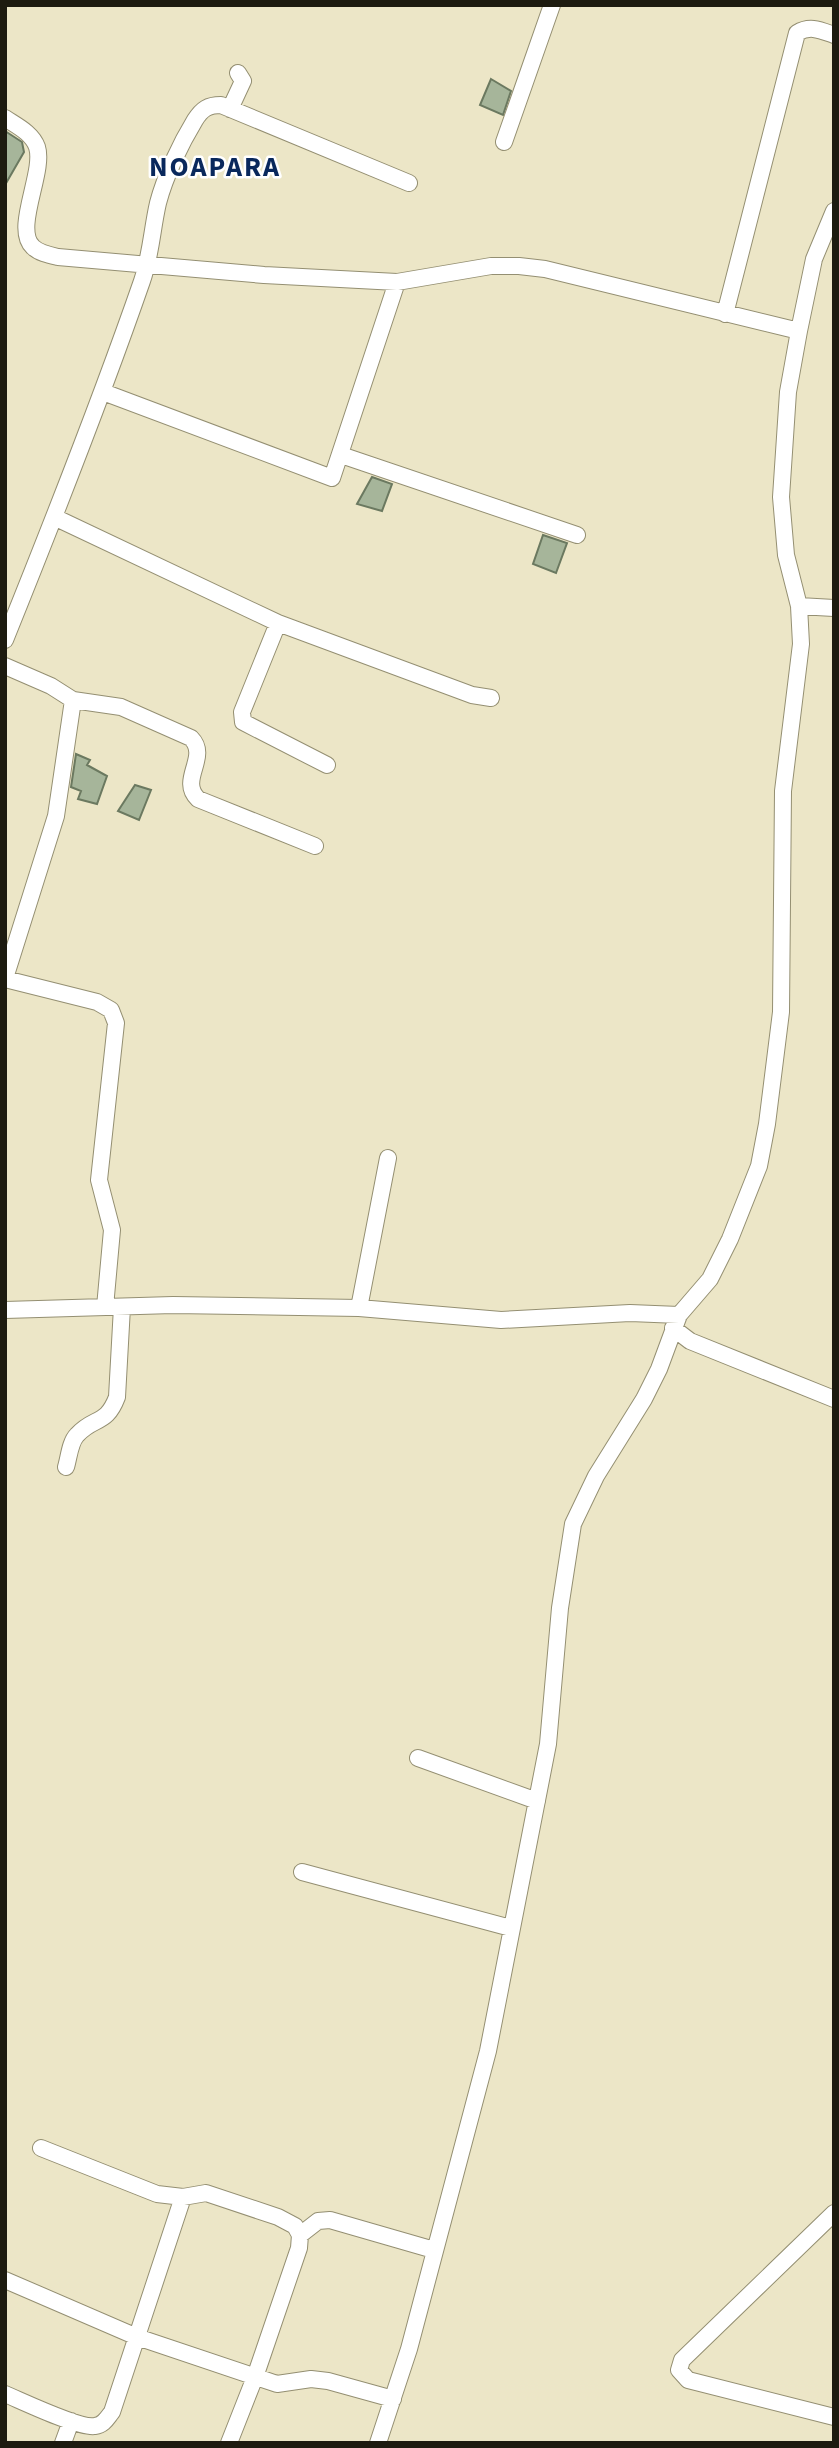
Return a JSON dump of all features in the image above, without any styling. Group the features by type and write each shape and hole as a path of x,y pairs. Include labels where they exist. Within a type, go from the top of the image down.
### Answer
{"street":[{"path":"504,142 552,5"},
{"path":"724,314 797,33 806,28 816,28 834,35"},
{"path":"230,109 243,81 238,73"},
{"path":"5,640 103,391 147,265 162,190 195,120 210,105 230,109 410,183"},
{"path":"5,118 28,133 37,146 38,161 26,233 30,245 39,252 58,257 264,275 397,282 491,266 520,266 545,269 799,331"},
{"path":"378,2443 409,2349 488,2051 551,1719 556,1640 573,1524 596,1476 649,1389 669,1347 676,1322 710,1279 730,1239 759,1166 781,1012 783,791 801,644 799,606 786,555 781,497 788,392 814,259 834,211"},
{"path":"103,391 332,478 397,282"},
{"path":"341,455 577,535"},
{"path":"54,517 278,623 472,695 491,698"},
{"path":"799,606 834,608"},
{"path":"278,623 242,712 243,722 327,765"},
{"path":"5,666 51,686 73,700 121,707 191,738 197,743 199,751 191,785 192,793 198,799 315,846"},
{"path":"73,700 55,816 5,978 97,1002 111,1010 116,1023 99,1180 112,1230 105,1307"},
{"path":"359,1308 388,1158"},
{"path":"5,1310 173,1306 359,1308 501,1320 629,1313 676,1322 703,1346 834,1399"},
{"path":"66,1467 75,1437 87,1426 105,1418 113,1408 117,1396 122,1307"},
{"path":"418,1758 537,1801"},
{"path":"302,1872 511,1928"},
{"path":"41,2148 157,2194 183,2197 206,2193 266,2213 295,2226 300,2235 299,2248 255,2377 229,2443"},
{"path":"5,2394 71,2421 94,2427 105,2422 112,2412 183,2197"},
{"path":"834,2213 682,2360 679,2370 688,2380 834,2417"},
{"path":"300,2235 318,2221 330,2220 434,2250"},
{"path":"5,2280 137,2337 277,2384 311,2379 328,2381 393,2399"},
{"path":"63,2443 71,2421"}],"building":[{"path":"491,79 511,91 503,115 480,105"},
{"path":"5,131 22,142 24,152 5,185"},
{"path":"372,477 392,484 382,511 357,504"},
{"path":"543,535 567,543 556,573 533,564"},
{"path":"76,754 90,760 87,765 107,776 97,804 78,799 81,791 71,787"},
{"path":"135,785 151,790 139,820 118,811"}],"district":[{"name":"NOAPARA","path":"215,166"}]}
